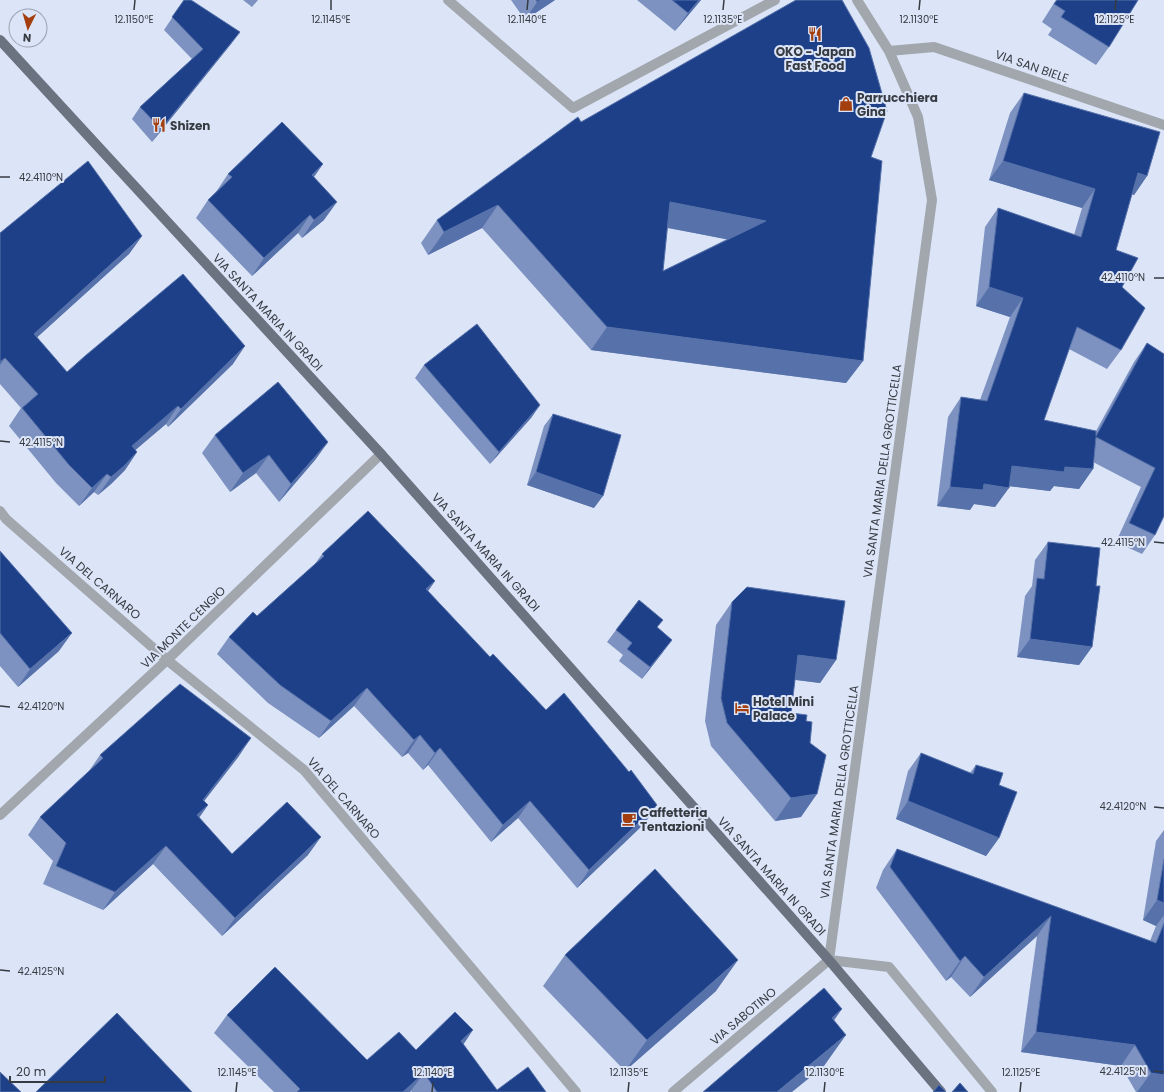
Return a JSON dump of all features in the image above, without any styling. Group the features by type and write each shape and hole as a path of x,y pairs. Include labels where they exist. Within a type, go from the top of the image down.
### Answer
{"main road":[{"name":"VIA SANTA MARIA IN GRADI","path":"0,40 381,454 829,960 941,1092"}],"street":[{"path":"448,0 573,108 775,0"},
{"name":"VIA SANTA MARIA DELLA GROTTICELLA","path":"829,960 932,200 918,117 889,51 857,0"},
{"name":"VIA SAN BIELE","path":"889,51 934,47 1164,125"},
{"name":"VIA MONTE CENGIO","path":"0,815 167,660 381,454"},
{"name":"VIA DEL CARNARO","path":"0,511 6,519 167,660 304,770 576,1092"},
{"path":"829,960 889,967 992,1092"},
{"name":"VIA SABOTINO","path":"673,1092 829,960"}],"building":[{"path":"184,0 191,0 240,32 161,129 140,107 203,49 172,17"},
{"path":"672,0 699,0 688,13"},
{"path":"796,0 842,0 869,48 887,111 871,157 882,161 863,361 607,327 498,205 444,232 437,220 578,117 581,122","holes":["670,202 766,221 663,271"]},
{"path":"1057,0 1138,0 1109,47 1061,17 1065,11 1054,4"},
{"path":"1024,93 1160,132 1147,176 1138,173 1116,250 1138,258 1122,287 1145,308 1121,350 1077,327 1044,420 1096,431 1096,436 1147,343 1164,354 1164,516 1155,535 1129,523 1155,468 1096,437 1093,469 1065,467 1064,472 1012,466 1009,488 984,484 983,490 950,487 961,397 987,401 1023,298 989,287 998,208 1081,237 1095,189 1003,161"},
{"path":"282,122 323,164 312,175 337,202 314,220 310,215 264,258 208,200 232,177 228,174"},
{"path":"88,161 142,236 34,334 67,372 183,274 245,346 181,409 178,406 132,446 137,452 124,466 111,477 107,474 92,488 69,465 22,408 38,394 5,358 0,362 0,233"},
{"path":"477,324 540,405 499,452 424,365"},
{"path":"278,382 328,442 291,484 269,455 243,473 215,435"},
{"path":"553,414 621,435 603,496 536,472"},
{"path":"368,511 435,581 426,589 490,657 493,654 546,710 564,693 629,772 631,770 657,805 589,870 530,801 503,825 440,748 435,753 420,735 414,740 367,688 331,721 280,685 229,637 253,612 257,616 324,556 322,554"},
{"path":"1048,542 1100,548 1096,586 1100,586 1092,647 1030,639 1037,578 1044,579"},
{"path":"0,551 72,633 30,669 0,633"},
{"name":"Hotel Mini Palace","path":"747,587 845,601 836,660 798,655 791,713 807,715 806,721 812,722 810,743 826,755 817,794 791,798 727,723 721,698 732,602"},
{"path":"639,600 663,620 657,627 672,640 650,667 627,649 632,643 616,630"},
{"path":"180,684 251,738 203,800 208,805 197,815 232,854 287,802 321,837 235,918 166,846 115,892 56,866 66,843 40,817 103,758 100,755"},
{"path":"921,753 973,774 976,765 1003,773 999,785 1017,792 999,838 908,801"},
{"path":"897,849 1156,943 1164,923 1164,1075 1151,1073 1135,1045 1036,1032 1051,916 984,977 965,956 960,961 890,867"},
{"path":"1164,859 1164,903 1157,900"},
{"path":"655,869 738,960 647,1040 565,955"},
{"path":"275,967 367,1060 399,1032 416,1050 455,1012 473,1030 461,1041 497,1090 528,1067 546,1092 437,1092 424,1073 403,1092 297,1092 300,1089 227,1015"},
{"path":"824,988 842,1009 832,1018 846,1035 777,1092 703,1092"},
{"path":"117,1013 192,1092 36,1092"},
{"path":"0,1072 21,1092 0,1092"},
{"path":"960,1083 968,1092 952,1092"},
{"path":"939,1085 946,1092 933,1092"}],"place":[{"name":"OKO - Japan Fast Food","path":"815,34"},
{"name":"Parrucchiera Gina","path":"846,104"},
{"name":"Shizen","path":"159,125"},
{"name":"Hotel Mini Palace","path":"742,708"},
{"name":"Caffetteria Tentazioni","path":"629,819"}]}
